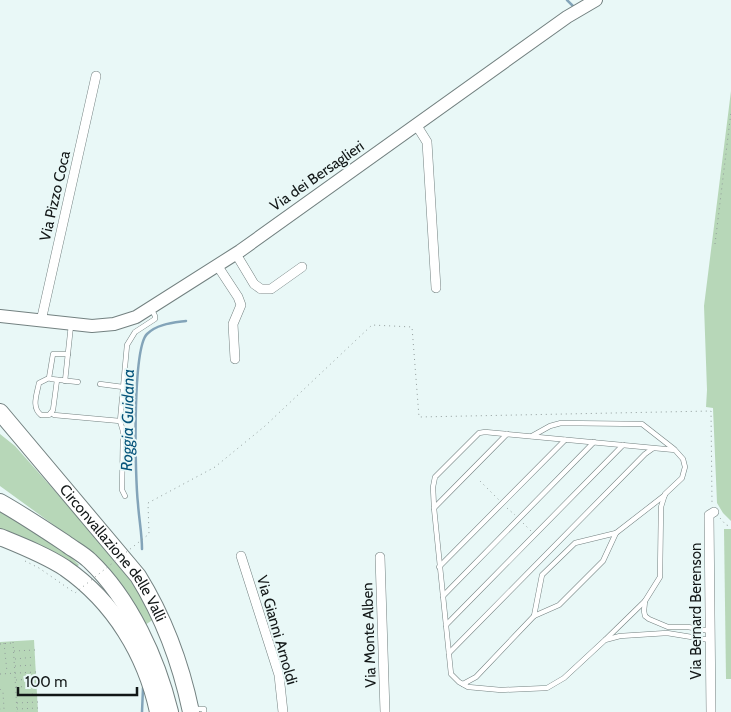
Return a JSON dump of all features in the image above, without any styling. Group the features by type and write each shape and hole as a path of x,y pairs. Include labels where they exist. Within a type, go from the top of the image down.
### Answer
{"highway":[{"path":"0,408 7,428"},
{"path":"0,412 7,428"},
{"name":"Circonvallazione delle Valli","path":"7,428 42,462 122,556 149,594 178,661 195,711"},
{"path":"0,490 62,533 89,560"},
{"name":"Circonvallazione delle Valli","path":"0,502 26,516 89,560 110,583 143,637 156,663 170,712"},
{"path":"0,537 38,553 65,568 88,586 129,635 139,653 158,712"},
{"path":"0,543 36,557 77,583 102,606 126,636 145,672"}],"street":[{"name":"Via dei Bersaglieri","path":"0,316 92,326 114,324 136,317 236,254 567,17 596,0"},
{"name":"Via Pizzo Coca","path":"42,322 96,76"},
{"path":"417,126 427,142 436,288"},
{"path":"236,254 254,284 261,289 271,289 302,267"},
{"path":"217,265 242,305 233,324 235,358"},
{"name":"Via Bernard Berenson","path":"711,712 710,515 714,512"},
{"name":"Via Gianni Arnoldi","path":"240,556 279,675 283,712"},
{"name":"Via Monte Alben","path":"380,556 385,712"}],"lane":[{"path":"125,496 122,490 123,431 120,421 127,346 135,332 154,319 155,316 151,309"},
{"path":"65,381 71,325"},
{"path":"49,378 53,354 68,354"},
{"path":"78,382 49,378 39,383 36,409 41,415 45,416 51,413 54,415 120,421"},
{"path":"51,413 57,380"},
{"path":"100,384 123,387"},
{"path":"531,436 561,422 642,424 675,450 683,460 685,467 682,478 616,533 575,543 542,575 534,616"},
{"path":"665,494 661,507 660,576 645,601 564,678 547,688 501,690 468,687 451,674 433,487 435,477 479,433 531,436 675,450"},
{"path":"434,508 507,434"},
{"path":"440,567 565,440"},
{"path":"443,596 594,442"},
{"path":"446,625 623,445"},
{"path":"449,653 645,454 654,448"},
{"path":"463,684 476,677 534,616 560,605 603,561 616,533"},
{"path":"645,601 644,611 649,619 668,627 688,627 710,636"},
{"path":"605,640 620,636 667,633 710,636"}],"path":[{"path":"715,244 731,112"},
{"path":"25,561 39,568 75,593 149,534 148,503 215,467 265,426 372,325 412,327 419,416 711,411 712,506 714,512 723,523 731,526"},
{"path":"480,481 535,535"},
{"path":"0,644 13,642 17,712"},
{"path":"4,643 7,673"},
{"path":"14,651 34,650"},
{"path":"14,658 35,657"},
{"path":"14,666 36,665"},
{"path":"0,674 36,672"},
{"path":"15,680 36,680"},
{"path":"15,688 37,686"},
{"path":"0,689 3,692 4,709 0,709"},
{"path":"16,695 37,694"},
{"path":"16,703 38,702"},
{"path":"16,709 38,708"}],"green space":[{"path":"731,91 731,521 717,503 713,408 706,407 704,306"},
{"path":"0,434 15,446 77,516 113,549 157,617 145,625 92,556 62,531 0,486"},
{"path":"0,509 64,550 79,565 73,570 0,533"},
{"path":"724,529 731,529 731,679 726,679"},
{"path":"34,640 38,712 0,712 0,642"}],"waterway":[{"path":"567,0 575,8"},
{"name":"Roggia Guidana","path":"142,549 137,490 136,443 137,388 142,345 147,334 155,328 165,324 186,321"},
{"name":"Roggia Guidana","path":"142,712 143,688"}]}
